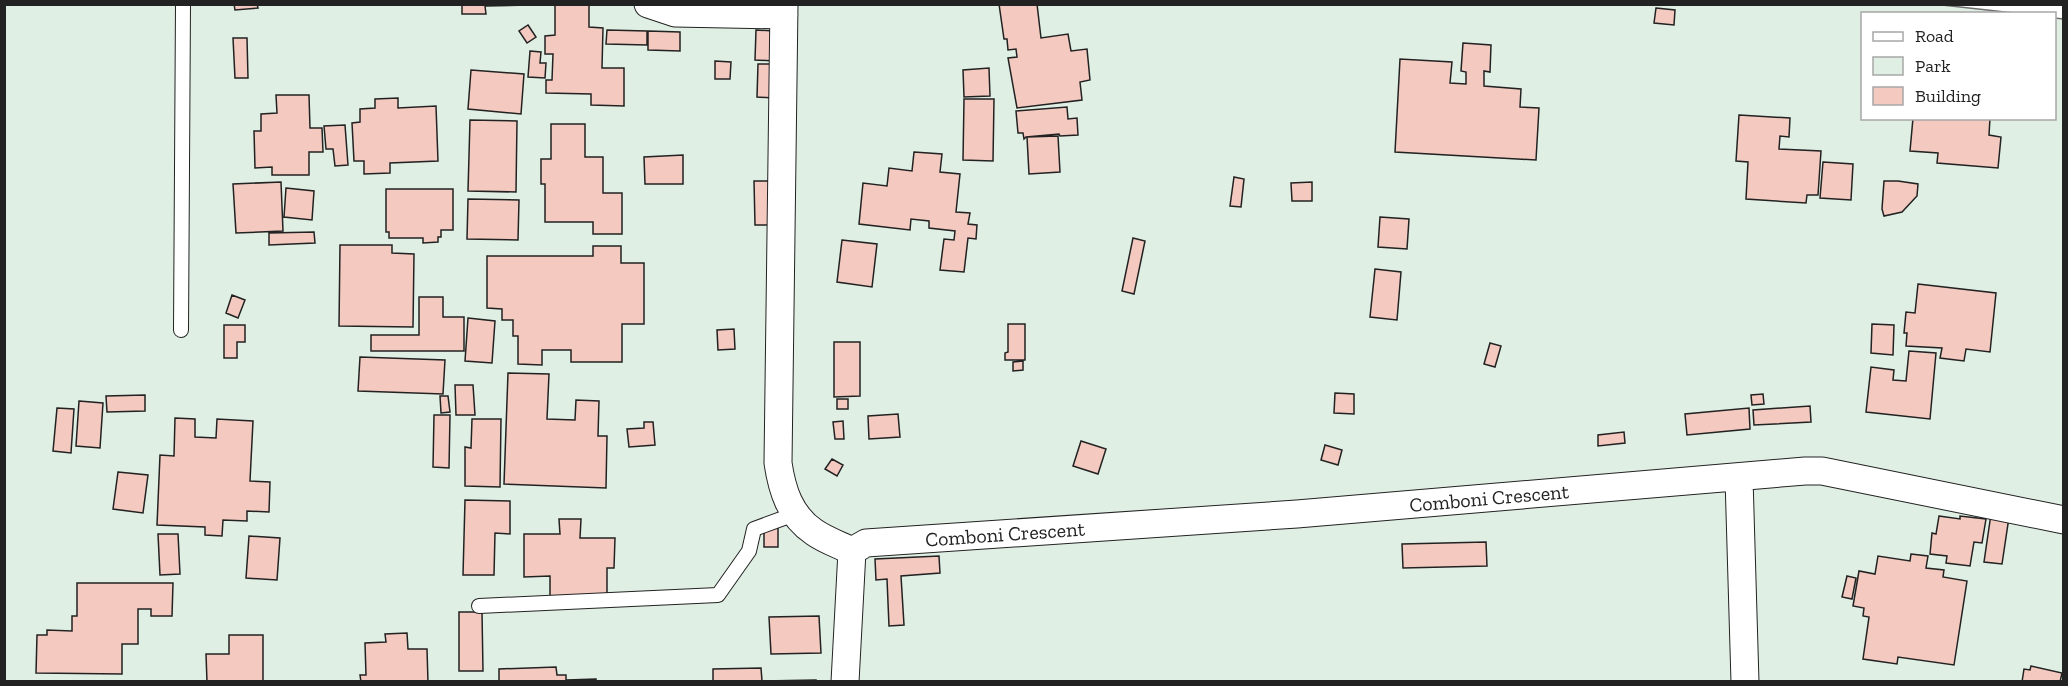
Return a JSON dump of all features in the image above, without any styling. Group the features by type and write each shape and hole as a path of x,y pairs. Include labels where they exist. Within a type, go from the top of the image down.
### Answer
{"street":[{"path":"648,4 675,13 784,10 778,463 782,489 795,514 813,532 852,551 845,681"},
{"name":"Comboni Crescent","path":"852,551 866,543 1285,515 1805,471 1822,471 2064,520"},
{"path":"1739,478 1745,681"}],"lane":[{"path":"181,330 183,4"},
{"path":"479,606 718,595 749,550 754,530 795,514"}],"green space":[{"path":"1933,4 2005,12 1861,12 1861,120 2056,120 2056,18 2063,19 2063,681 5,681 4,5"}],"building":[{"path":"234,4 257,4 258,8 235,10"},
{"path":"462,4 529,5 485,6 486,14 462,14"},
{"path":"999,4 1037,4 1041,38 1068,34 1071,51 1087,49 1090,80 1080,82 1082,100 1017,108 1008,58 1017,57 1016,49 1008,50 1007,39 1004,39"},
{"path":"555,5 589,5 589,27 603,28 602,68 624,68 624,106 591,105 591,94 546,93 546,80 552,80 553,54 545,54 545,36 555,35"},
{"path":"1656,8 1675,10 1674,25 1654,23"},
{"path":"528,25 536,37 527,43 519,31"},
{"path":"607,30 647,31 647,45 606,44"},
{"path":"756,30 775,31 774,61 755,60"},
{"path":"648,31 680,32 680,51 648,50"},
{"path":"233,38 247,38 248,78 235,78"},
{"path":"1463,43 1491,45 1490,72 1484,71 1484,86 1521,89 1520,107 1539,108 1536,160 1395,152 1400,59 1452,62 1450,83 1466,84 1466,72 1461,71"},
{"path":"530,51 541,52 540,63 546,63 545,78 528,77"},
{"path":"715,61 731,62 730,79 715,79"},
{"path":"758,64 773,64 773,98 757,97"},
{"path":"989,68 990,96 964,97 963,70"},
{"path":"471,70 524,74 521,114 468,109"},
{"path":"276,95 309,95 310,128 322,128 323,152 309,152 309,175 272,175 272,167 255,168 254,131 261,131 261,114 277,113"},
{"path":"398,98 398,108 436,106 438,161 390,163 390,173 364,174 364,161 354,161 352,123 360,122 360,109 375,108 375,99"},
{"path":"964,99 994,99 993,161 963,160"},
{"path":"1067,107 1068,119 1077,118 1078,135 1060,136 1059,134 1024,139 1023,133 1018,133 1016,111"},
{"path":"1739,115 1790,118 1789,137 1780,136 1779,149 1821,151 1818,195 1807,195 1806,203 1746,199 1748,162 1736,161"},
{"path":"470,120 517,121 516,192 468,191"},
{"path":"1913,120 1990,120 1989,135 2001,137 1998,168 1937,163 1938,153 1910,151"},
{"path":"551,124 585,124 585,157 603,157 603,193 622,193 622,234 593,234 593,222 545,222 545,184 541,184 541,159 551,159"},
{"path":"345,125 348,165 335,166 333,149 326,149 324,126"},
{"path":"1058,136 1060,172 1029,174 1027,137"},
{"path":"914,152 942,154 940,172 960,174 956,212 970,213 968,224 977,225 976,239 968,238 964,272 940,270 944,239 954,240 955,231 929,228 929,221 911,219 910,230 859,224 863,183 887,186 889,168 912,171"},
{"path":"683,155 683,184 645,184 644,157"},
{"path":"1823,162 1853,164 1851,200 1820,198"},
{"path":"1234,177 1244,179 1241,207 1230,206"},
{"path":"754,181 770,181 772,225 755,225"},
{"path":"1884,181 1918,184 1917,196 1902,212 1884,216 1882,209"},
{"path":"281,182 283,231 236,233 233,184"},
{"path":"1312,182 1312,201 1292,201 1291,183"},
{"path":"286,188 314,191 312,220 284,217"},
{"path":"386,189 453,189 453,230 441,230 438,242 423,243 423,238 389,238 389,232 386,232"},
{"path":"468,199 519,200 518,240 467,239"},
{"path":"1380,217 1409,219 1407,249 1378,247"},
{"path":"314,232 315,243 269,245 269,233"},
{"path":"1133,238 1145,241 1134,294 1122,291"},
{"path":"842,240 877,244 872,287 837,282"},
{"path":"340,245 392,245 392,253 414,254 413,327 339,326"},
{"path":"593,246 621,246 621,263 644,263 644,324 622,324 622,362 571,362 571,350 542,350 542,365 518,364 518,336 513,336 513,320 502,320 502,309 487,308 487,256 593,256"},
{"path":"1375,269 1401,272 1397,320 1370,317"},
{"path":"1918,284 1996,293 1990,352 1966,349 1964,361 1940,358 1942,348 1906,346 1907,333 1904,333 1906,312 1915,313"},
{"path":"232,295 245,300 238,318 226,313"},
{"path":"419,297 443,297 443,317 464,317 464,351 371,351 371,335 419,335"},
{"path":"468,318 495,321 492,363 465,361"},
{"path":"1008,324 1025,324 1025,360 1005,360 1005,353 1008,352"},
{"path":"1872,324 1894,325 1893,355 1871,353"},
{"path":"224,325 245,325 245,342 237,342 237,358 224,358"},
{"path":"734,329 735,349 718,350 717,330"},
{"path":"834,342 860,342 860,396 834,397"},
{"path":"1490,343 1501,346 1495,367 1484,364"},
{"path":"1909,351 1936,353 1930,419 1866,412 1871,367 1894,370 1893,380 1906,381"},
{"path":"360,357 445,360 443,394 358,391"},
{"path":"1023,361 1023,370 1013,371 1013,362"},
{"path":"508,373 549,374 547,419 575,420 576,400 599,401 598,436 607,436 606,488 504,484"},
{"path":"455,385 473,385 475,415 456,415"},
{"path":"1335,393 1354,394 1354,414 1334,413"},
{"path":"1763,394 1764,404 1752,405 1751,395"},
{"path":"145,395 145,411 107,412 106,396"},
{"path":"440,396 448,396 450,412 441,413"},
{"path":"837,399 848,399 848,409 837,409"},
{"path":"79,401 103,403 100,448 76,446"},
{"path":"1810,406 1811,422 1754,425 1753,410"},
{"path":"57,408 74,409 71,453 53,451"},
{"path":"1749,408 1750,429 1687,435 1685,414"},
{"path":"898,414 900,437 869,439 868,416"},
{"path":"434,415 450,415 449,468 433,467"},
{"path":"175,418 195,419 195,437 216,438 217,419 253,421 250,481 270,482 269,512 247,511 247,521 223,520 222,536 205,535 205,527 157,525 160,455 174,456"},
{"path":"472,419 501,419 500,487 465,486 465,447 471,448"},
{"path":"843,421 844,439 835,439 833,422"},
{"path":"644,422 653,422 655,445 629,447 627,429 644,428"},
{"path":"1624,432 1625,443 1598,446 1598,435"},
{"path":"1081,441 1106,449 1098,474 1073,466"},
{"path":"1325,445 1342,450 1338,465 1321,460"},
{"path":"832,459 843,465 837,476 825,469"},
{"path":"118,472 148,475 143,513 113,509"},
{"path":"465,500 510,501 510,534 495,533 494,575 463,575"},
{"path":"1991,514 2009,517 2002,564 1984,562"},
{"path":"1939,516 1986,519 1982,543 1974,542 1970,566 1946,563 1947,556 1930,554 1932,533 1936,534"},
{"path":"559,519 581,519 580,538 615,538 614,568 607,568 607,596 550,596 550,576 524,577 524,534 560,534"},
{"path":"764,528 778,528 778,547 764,547"},
{"path":"158,534 178,534 180,574 160,575"},
{"path":"249,536 280,538 277,580 246,578"},
{"path":"1486,542 1487,566 1403,568 1402,544"},
{"path":"1911,554 1928,556 1926,568 1944,570 1943,577 1967,581 1954,665 1898,657 1897,664 1863,659 1869,617 1863,616 1864,608 1853,606 1859,571 1875,574 1878,556 1910,561"},
{"path":"939,556 940,573 901,576 904,625 889,626 887,579 876,580 875,559"},
{"path":"1847,576 1856,578 1852,599 1842,597"},
{"path":"77,583 173,583 172,616 151,616 151,609 138,609 138,644 122,644 122,674 36,673 37,635 47,635 47,630 72,631 72,616 77,616"},
{"path":"459,612 482,612 483,671 459,671"},
{"path":"819,616 821,653 771,654 769,617"},
{"path":"407,633 408,649 427,649 428,682 361,682 360,675 366,675 365,643 386,642 385,634"},
{"path":"229,635 263,635 263,682 207,682 206,654 229,654"},
{"path":"2031,666 2062,673 2060,682 2022,682 2024,669 2030,670"},
{"path":"556,667 557,675 566,675 566,680 596,679 596,682 499,682 499,669"},
{"path":"761,668 762,681 816,680 816,682 713,682 713,669"}]}
